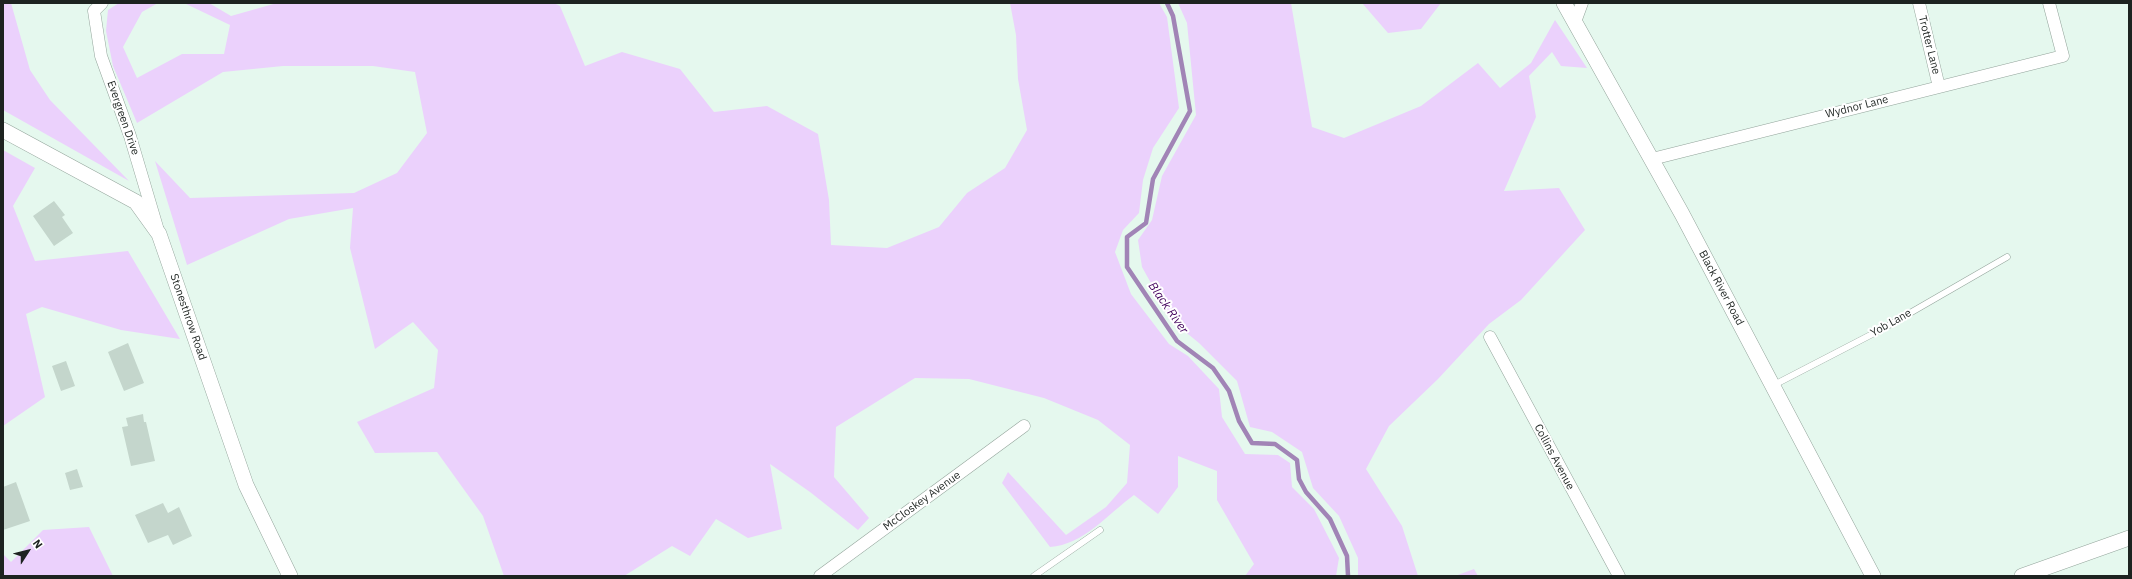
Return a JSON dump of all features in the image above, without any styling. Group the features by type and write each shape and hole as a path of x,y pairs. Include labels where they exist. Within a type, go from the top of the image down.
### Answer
{"street":[{"name":"Evergreen Drive","path":"102,3 94,11 101,56 130,136 159,234"},
{"name":"Black River Road","path":"1564,3 1690,228 1873,576"},
{"path":"1575,22 1582,3"},
{"name":"Trotter Lane","path":"1919,3 1939,87"},
{"name":"Wydnor Lane","path":"1652,159 2063,56 2049,3"},
{"name":"Stonesthrow Road","path":"3,130 136,202 159,234 246,484 290,576"},
{"name":"Collins Avenue","path":"1490,337 1619,576"},
{"name":"McCloskey Avenue","path":"820,576 1024,426"},
{"path":"2022,576 2129,538"}],"lane":[{"name":"Yob Lane","path":"1772,386 1884,328 2007,257"},
{"path":"1034,576 1100,530"}],"shaded area":[{"path":"3,3 11,3 30,70 50,100 129,181 3,110"},
{"path":"119,3 158,3 142,12 123,47 137,78 182,54 224,54 230,25 184,3 209,3 231,16 277,3 554,3 560,6 585,66 622,52 680,69 714,112 767,106 818,134 829,200 831,245 887,248 939,227 967,193 1005,168 1027,130 1018,79 1016,35 1010,3 1159,3 1167,17 1179,108 1153,148 1143,180 1139,213 1123,230 1115,252 1131,294 1169,344 1188,356 1219,389 1222,417 1245,454 1278,455 1290,463 1292,487 1314,509 1339,558 1336,576 1245,576 1254,564 1217,500 1217,471 1178,456 1178,487 1158,514 1134,495 1084,535 1062,545 1050,547 1002,483 1008,472 1066,535 1106,507 1127,483 1130,445 1098,420 1044,398 969,379 915,378 836,427 834,477 869,518 858,530 810,492 770,464 782,529 748,538 716,519 690,556 672,546 624,576 504,576 483,516 437,452 375,453 357,422 434,388 438,350 413,322 375,349 350,248 353,208 289,219 187,265 155,161 190,198 354,193 397,173 427,133 415,72 373,66 283,66 223,72 137,123 113,66 106,31 108,10"},
{"path":"1178,3 1291,3 1312,127 1344,138 1421,106 1478,63 1500,88 1531,63 1555,20 1587,68 1561,66 1552,52 1529,76 1536,117 1504,191 1559,188 1585,230 1521,300 1489,324 1438,379 1389,426 1366,469 1402,526 1418,576 1358,576 1358,558 1339,516 1313,488 1302,452 1272,432 1250,427 1237,381 1199,343 1172,321 1142,267 1138,240 1152,220 1162,176 1196,115 1187,23"},
{"path":"1362,3 1441,3 1421,29 1388,33"},
{"path":"3,150 35,168 13,206 35,261 128,251 180,339 121,330 42,307 26,314 45,397 3,426"},
{"path":"89,527 113,576 3,576 3,554 11,562 43,530"},
{"path":"1474,569 1478,576 1455,576"}],"building":[{"path":"54,201 65,215 62,217 73,233 54,246 33,216"},
{"path":"128,343 144,383 124,391 108,352"},
{"path":"66,361 75,386 61,391 52,366"},
{"path":"143,414 155,461 131,466 122,427 128,426 126,418"},
{"path":"77,469 83,487 70,490 65,473"},
{"path":"16,482 30,521 3,530 3,487"},
{"path":"163,503 168,513 179,507 192,536 173,545 168,535 148,543 135,515"}],"waterway":[{"name":"Black River","path":"1167,3 1173,16 1190,111 1153,179 1146,223 1127,237 1127,267 1177,341 1213,368 1229,391 1239,421 1252,443 1275,444 1297,460 1299,479 1306,492 1330,519 1347,556 1348,576"}]}
